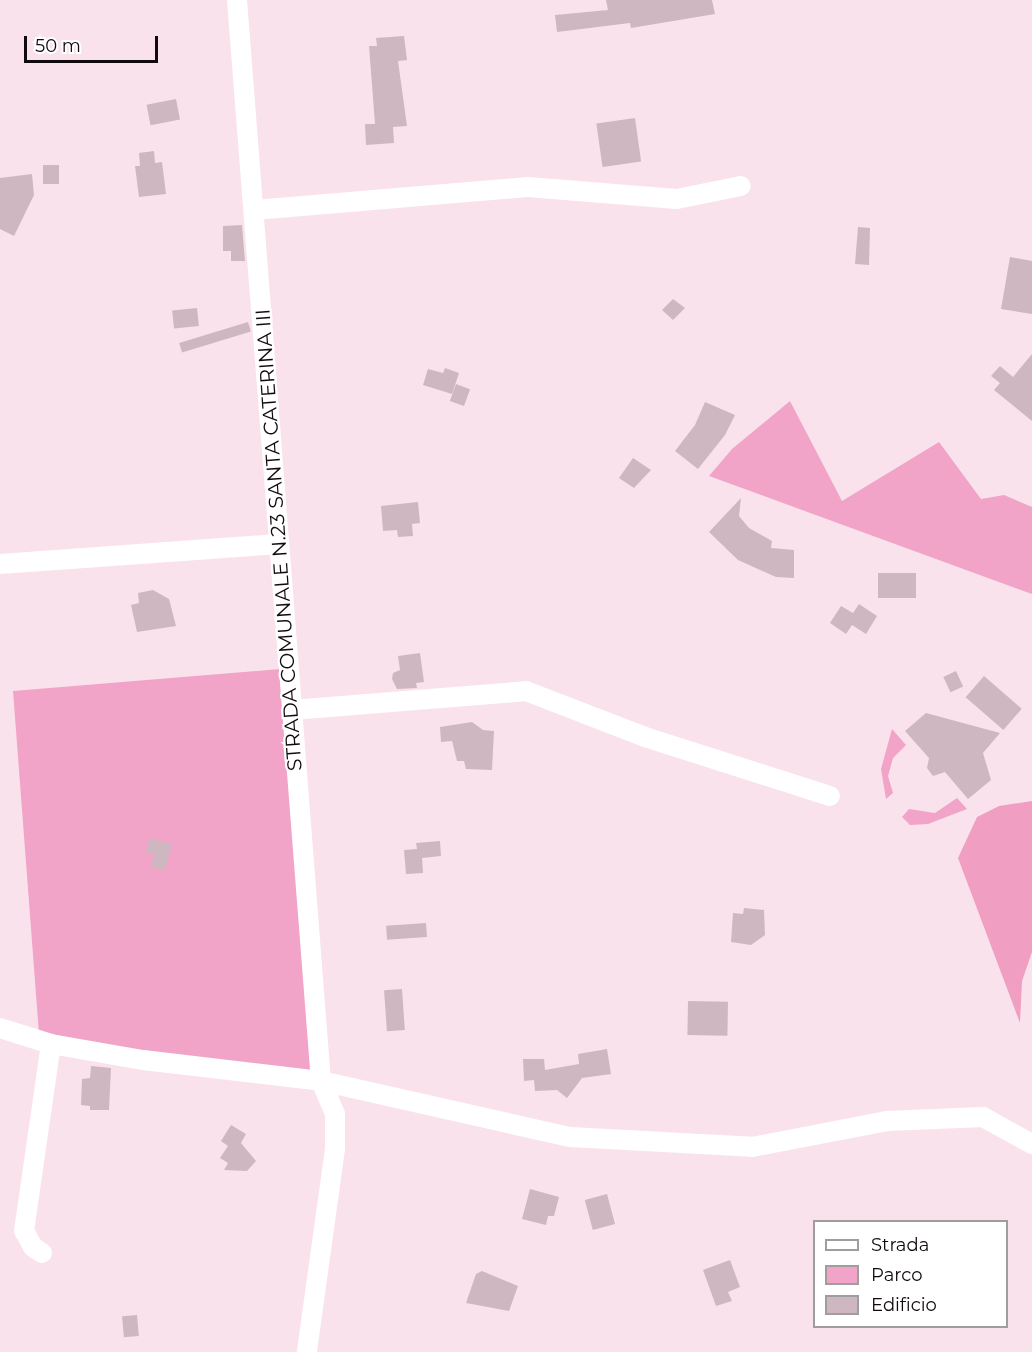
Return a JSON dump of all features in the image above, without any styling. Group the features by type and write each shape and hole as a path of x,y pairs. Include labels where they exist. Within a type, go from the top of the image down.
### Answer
{"street":[{"name":"STRADA COMUNALE N.23 SANTA CATERINA III","path":"237,0 321,1081 335,1114 335,1149 307,1352"},
{"path":"254,210 528,187 677,199 741,186"},
{"path":"0,564 279,544"},
{"path":"291,710 526,691 645,737 830,796"},
{"path":"0,1028 51,1044 143,1060 321,1081 570,1137 752,1147 887,1121 983,1117 1032,1144"},
{"path":"42,1253 33,1247 24,1231 51,1044"}],"green space":[{"path":"790,401 842,501 939,442 981,499 1004,495 1032,507 1032,594 709,476 732,449"},
{"path":"281,669 321,1081 39,1034 13,691"},
{"path":"892,729 906,745 893,758 888,776 893,793 886,799 881,769"},
{"path":"957,798 967,809 928,824 910,825 902,817 909,809 935,813"}],"shaded area":[{"path":"1032,801 1032,952 1022,981 1020,1023 958,858 977,817 999,806"}],"building":[{"path":"606,0 712,0 715,14 631,28 630,23 557,32 555,15 608,10"},
{"path":"404,36 407,60 398,61 407,126 393,127 394,143 366,145 365,124 375,124 369,46 377,46 376,38"},
{"path":"176,99 180,120 151,125 147,105"},
{"path":"635,118 641,162 603,167 596,123"},
{"path":"154,151 155,163 162,162 166,194 139,197 135,166 140,166 139,153"},
{"path":"43,165 59,165 59,184 43,184"},
{"path":"32,174 34,195 14,236 0,229 0,178"},
{"path":"242,225 245,261 231,261 231,251 223,251 223,226"},
{"path":"858,227 870,228 869,265 855,264"},
{"path":"1010,257 1032,261 1032,314 1001,309"},
{"path":"673,299 685,308 673,320 662,310"},
{"path":"197,308 199,326 174,329 172,311"},
{"path":"248,322 251,332 182,353 179,343"},
{"path":"1032,354 1032,421 994,390 1000,383 991,376 1000,366 1013,377"},
{"path":"445,368 459,373 452,394 423,385 428,369 443,373"},
{"path":"456,384 470,389 464,406 450,401"},
{"path":"705,402 735,415 725,435 698,469 675,451 695,425"},
{"path":"633,458 651,470 634,488 619,478"},
{"path":"741,498 739,516 749,528 772,541 771,548 794,550 794,578 776,577 738,560 709,532"},
{"path":"418,502 420,523 412,524 413,536 398,537 397,530 383,531 381,506"},
{"path":"878,573 916,573 916,598 878,598"},
{"path":"153,590 169,599 176,626 137,632 131,605 139,603 138,593"},
{"path":"859,604 877,616 866,634 852,625 846,634 830,623 841,606 853,613"},
{"path":"420,653 424,682 416,683 417,688 397,689 392,679 393,673 400,670 398,656"},
{"path":"956,671 963,686 950,692 943,677"},
{"path":"984,676 1022,709 1003,730 966,697"},
{"path":"926,713 1000,733 983,753 991,780 968,799 945,772 933,776 927,768 929,758 905,731"},
{"path":"472,722 483,730 494,731 492,770 466,769 464,761 457,761 452,741 441,742 440,727"},
{"path":"149,838 172,844 165,870 151,867 154,854 146,852"},
{"path":"440,841 441,856 422,858 423,873 406,874 404,850 417,849 416,843"},
{"path":"744,908 764,910 765,935 751,945 731,942 733,913 743,914"},
{"path":"426,923 427,937 387,940 386,926"},
{"path":"402,989 405,1030 387,1031 384,990"},
{"path":"688,1001 728,1002 727,1036 687,1035"},
{"path":"607,1049 611,1074 582,1078 567,1098 557,1090 535,1091 534,1080 524,1081 523,1059 544,1059 545,1070 579,1064 578,1054"},
{"path":"91,1066 111,1068 109,1110 90,1110 90,1106 81,1105 82,1079 90,1078"},
{"path":"231,1125 246,1134 241,1143 256,1161 247,1171 224,1170 228,1163 220,1158 228,1146 221,1141"},
{"path":"530,1189 559,1197 554,1216 548,1216 546,1225 522,1219"},
{"path":"607,1194 615,1224 593,1230 585,1200"},
{"path":"730,1260 740,1287 728,1292 732,1301 716,1306 703,1270"},
{"path":"482,1271 518,1286 509,1311 466,1303 476,1274"},
{"path":"137,1315 139,1336 124,1337 122,1316"}]}
